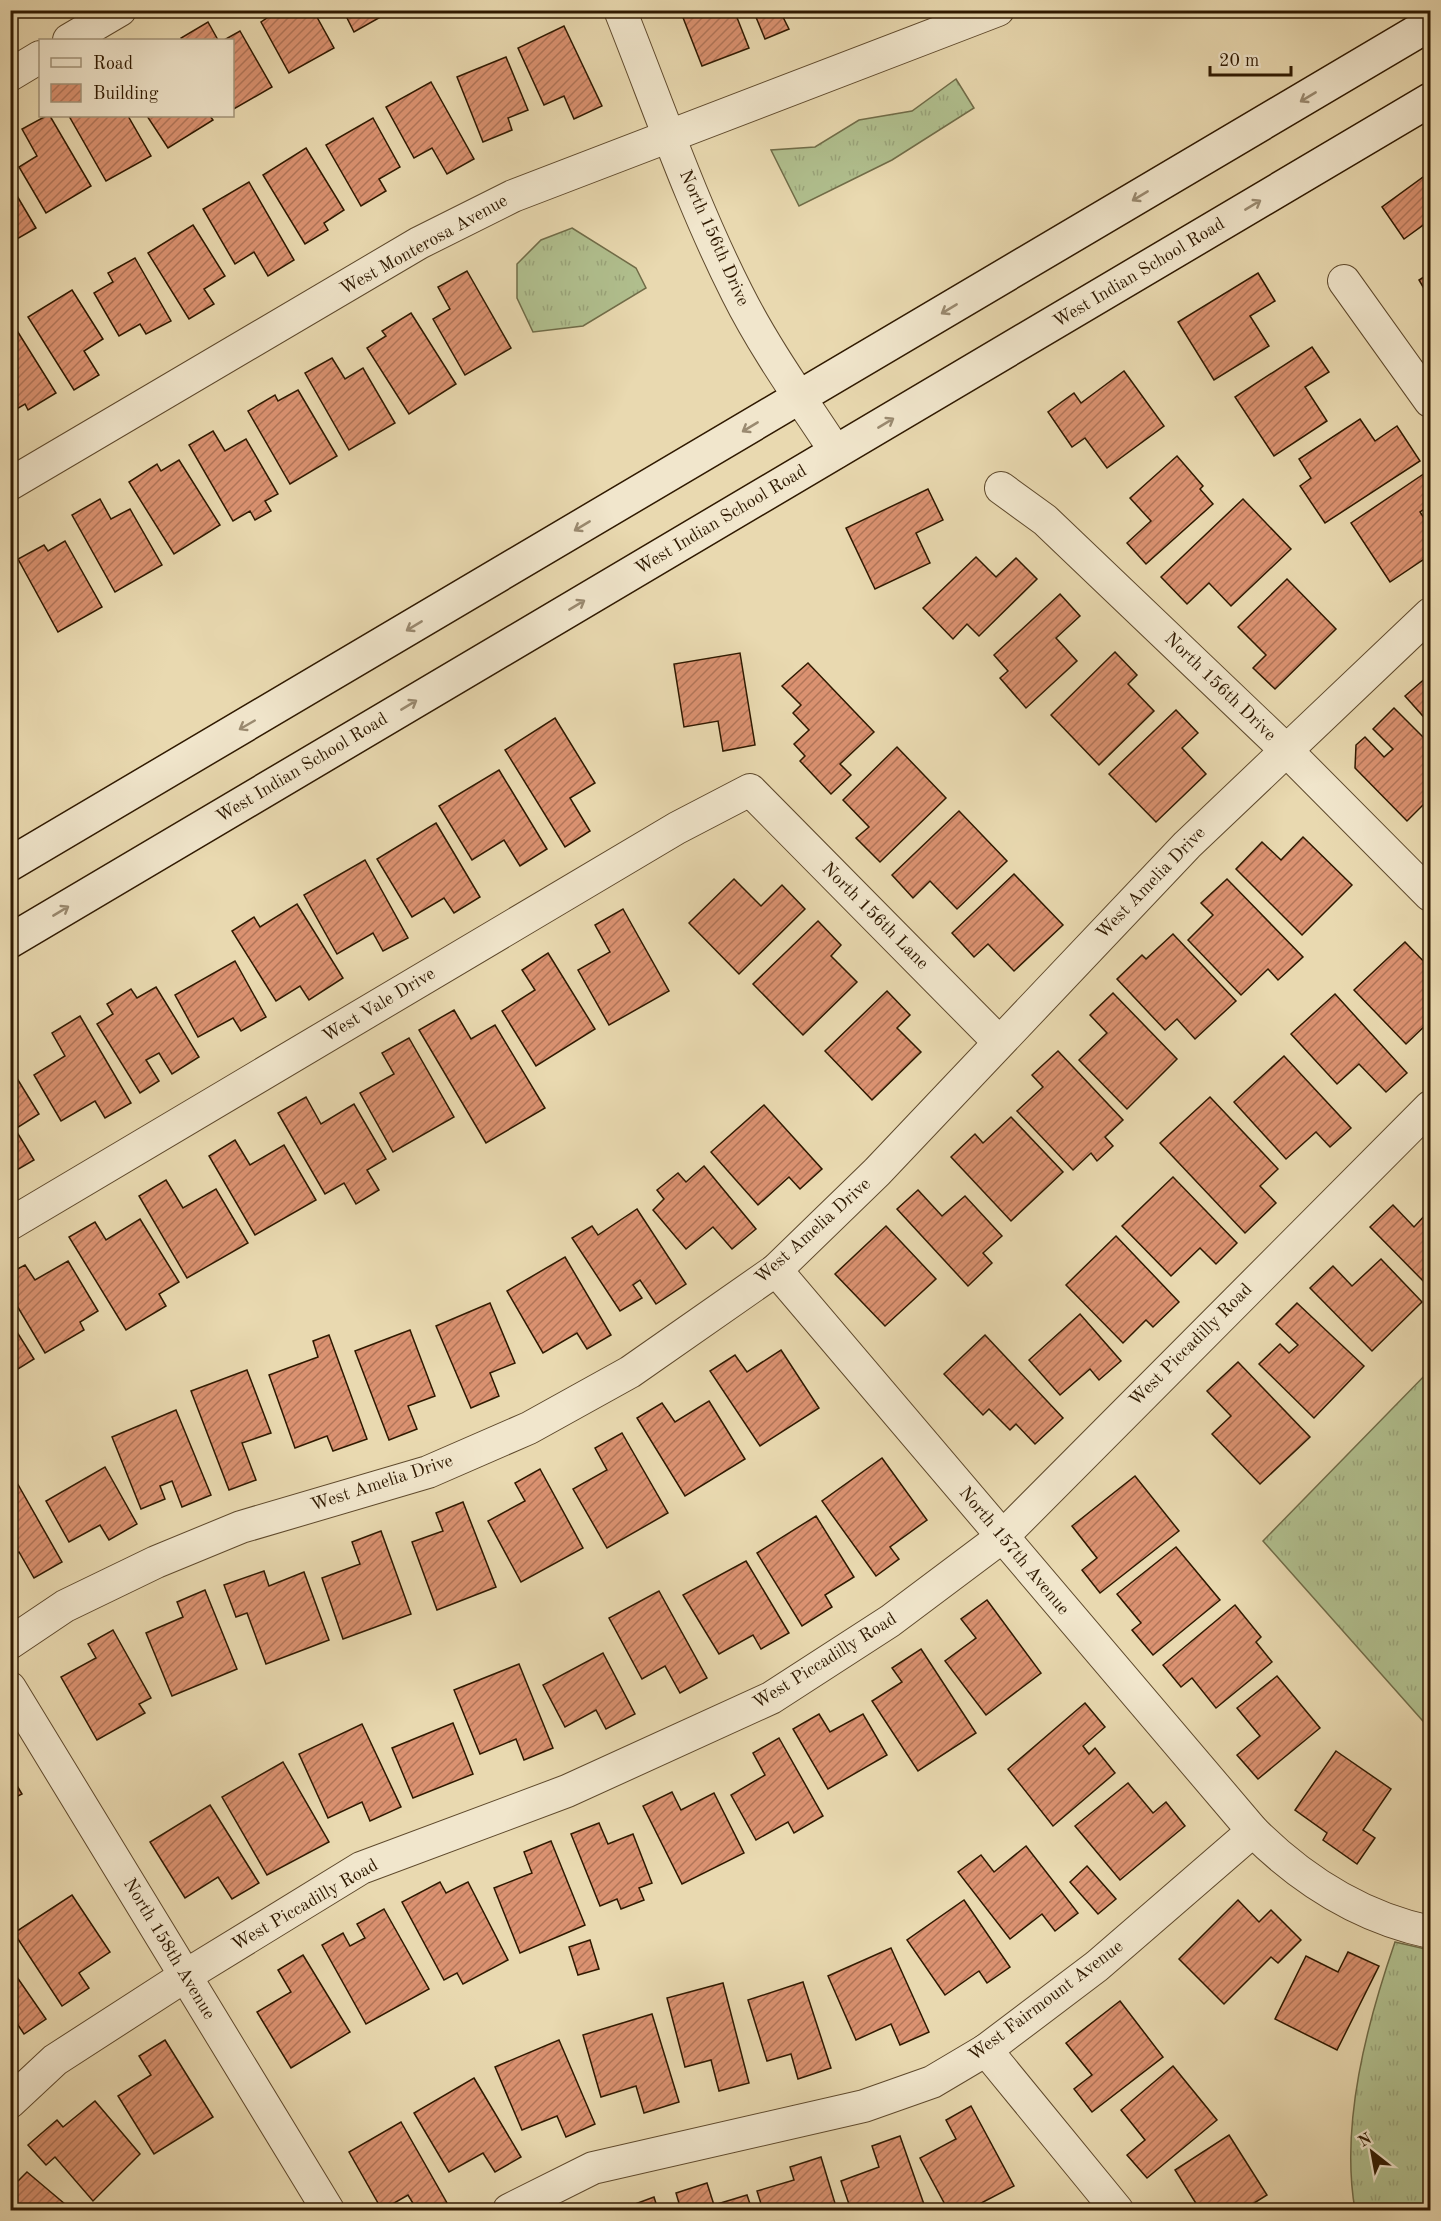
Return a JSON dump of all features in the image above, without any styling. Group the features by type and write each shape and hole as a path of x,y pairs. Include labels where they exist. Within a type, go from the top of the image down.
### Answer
{"main road":[{"path":"10,864 1431,24"},
{"name":"West Indian School Road","path":"10,940 1431,100"}],"street":[{"path":"71,39 120,10"},
{"name":"North 156th Drive","path":"620,10 692,195 734,287 836,452"},
{"name":"West Monterosa Avenue","path":"10,484 456,224 513,196 998,10"},
{"path":"10,75 39,58"},
{"path":"1344,281 1431,401"},
{"name":"North 156th Drive","path":"1001,488 1045,520 1286,750 1431,895"},
{"name":"West Amelia Drive","path":"10,1643 65,1606 156,1562 230,1531 428,1472 530,1428 630,1372 776,1269 877,1172 1187,845 1431,614"},
{"name":"North 156th Lane","path":"750,790 999,1042"},
{"name":"West Vale Drive","path":"10,1224 667,834 750,790"},
{"name":"West Piccadilly Road","path":"10,2102 55,2060 185,1976 362,1868 567,1791 771,1698 890,1622 1002,1537 1431,1107"},
{"name":"North 157th Avenue","path":"776,1269 1253,1831"},
{"name":"North 158th Avenue","path":"10,1688 328,2211"},
{"path":"1253,1831 1287,1864 1332,1895 1399,1924 1431,1932"},
{"name":"West Fairmount Avenue","path":"509,2211 593,2168 864,2106 932,2082 986,2050 1097,1966 1253,1831"},
{"path":"986,2050 1117,2211"}],"green space":[{"path":"956,79 974,108 892,160 799,206 771,150 815,147 859,120 912,111"},
{"path":"572,228 636,268 646,288 583,326 533,332 517,298 517,264 541,240"},
{"path":"1430,1370 1430,1729 1263,1541"},
{"path":"1395,1942 1430,1950 1430,2210 1355,2210 1351,2177 1351,2143 1359,2074 1375,2006"}],"building":[{"path":"279,10 313,10 334,48 289,73 261,22"},
{"path":"343,10 393,10 354,32"},
{"path":"680,10 734,10 749,48 702,66"},
{"path":"753,10 798,10 783,17 789,29 765,39"},
{"path":"208,22 217,39 182,39"},
{"path":"564,26 602,106 574,119 564,96 544,105 518,48"},
{"path":"240,31 272,87 234,109 234,39 226,39"},
{"path":"506,57 528,110 508,118 512,130 483,142 457,77"},
{"path":"431,82 474,159 447,174 432,148 414,158 386,107"},
{"path":"44,117 51,117 91,186 46,213 19,167 37,156 22,129"},
{"path":"70,117 129,117 151,156 106,181"},
{"path":"148,117 211,117 213,120 168,148"},
{"path":"373,118 400,167 379,179 386,191 361,206 326,145"},
{"path":"306,148 344,210 324,223 328,230 305,244 263,175"},
{"path":"1430,172 1430,220 1404,239 1382,207"},
{"path":"249,182 294,260 268,276 254,252 235,264 203,209"},
{"path":"10,184 36,228 10,243"},
{"path":"193,225 225,276 204,289 214,304 189,319 148,253"},
{"path":"135,258 171,321 146,334 140,324 119,336 94,293 113,282 108,273"},
{"path":"467,271 511,348 465,375 433,319 450,309 438,287"},
{"path":"1258,273 1275,301 1250,316 1269,346 1214,380 1178,322"},
{"path":"1430,273 1430,299 1419,280"},
{"path":"72,290 103,339 84,351 99,375 74,390 28,317"},
{"path":"411,313 456,384 409,414 367,348 386,336 382,331"},
{"path":"11,321 56,393 28,410 25,404 10,413"},
{"path":"1312,347 1329,372 1305,387 1327,421 1274,456 1235,397"},
{"path":"332,358 345,379 363,368 395,423 349,450 305,373"},
{"path":"1124,371 1164,426 1107,468 1085,438 1072,447 1048,412 1074,393 1081,403"},
{"path":"298,390 337,456 290,484 248,411 275,395 278,401"},
{"path":"1360,419 1375,441 1397,426 1420,461 1325,523 1300,486 1311,478 1299,459"},
{"path":"213,431 225,451 246,439 278,494 265,501 271,511 255,520 250,511 233,521 189,445"},
{"path":"1177,456 1203,486 1200,489 1213,504 1146,564 1127,543 1151,521 1130,498"},
{"path":"179,460 220,525 174,554 129,482 157,464 161,471"},
{"path":"1428,471 1430,505 1420,512 1430,527 1430,555 1390,582 1351,523"},
{"path":"928,489 943,520 916,533 930,563 875,589 846,528"},
{"path":"100,499 111,519 130,509 162,565 115,592 72,515"},
{"path":"1243,499 1291,549 1231,606 1209,583 1187,604 1161,577"},
{"path":"65,541 102,607 58,632 18,559 44,545 48,551"},
{"path":"976,557 996,577 1016,558 1037,579 979,636 967,624 953,639 923,608"},
{"path":"1287,579 1336,629 1275,689 1253,668 1266,655 1238,627"},
{"path":"1060,594 1080,616 1056,638 1077,661 1026,708 1000,678 1008,671 994,655"},
{"path":"1115,652 1137,675 1128,684 1154,711 1099,765 1051,715"},
{"path":"740,653 755,745 723,751 718,721 684,727 674,664"},
{"path":"808,663 874,732 840,764 851,775 831,794 800,761 805,756 794,744 809,730 793,713 801,705 782,686"},
{"path":"1428,676 1430,678 1430,724 1405,696"},
{"path":"1394,708 1430,744 1430,798 1407,821 1355,768 1356,745 1365,737 1384,757 1393,749 1373,729"},
{"path":"1176,710 1198,733 1182,748 1206,774 1156,822 1109,774"},
{"path":"555,718 595,783 570,798 590,831 565,847 505,750"},
{"path":"897,747 946,798 880,862 856,838 869,827 843,800"},
{"path":"499,770 547,849 520,866 504,840 472,860 439,806"},
{"path":"959,811 1007,861 957,909 930,881 913,898 892,875"},
{"path":"436,823 480,897 454,913 444,898 412,917 377,859"},
{"path":"1303,837 1352,885 1302,935 1236,869 1262,842 1281,860"},
{"path":"365,860 408,938 383,951 373,933 337,954 304,895"},
{"path":"1014,874 1063,925 1014,971 988,944 974,957 952,933"},
{"path":"734,879 761,906 782,885 805,909 739,974 689,923"},
{"path":"1227,879 1303,957 1278,980 1268,969 1241,995 1188,940 1213,915 1201,903"},
{"path":"297,904 343,978 309,1000 300,986 276,1001 232,931 254,917 260,927"},
{"path":"623,909 669,991 609,1025 578,970 610,952 595,925"},
{"path":"818,921 841,945 831,956 857,982 803,1035 753,984"},
{"path":"1173,934 1236,1001 1195,1039 1177,1019 1165,1030 1117,979 1142,955 1146,959"},
{"path":"1405,942 1430,968 1430,1021 1406,1044 1354,990"},
{"path":"548,953 595,1029 536,1066 502,1011 535,990 522,970"},
{"path":"235,961 266,1017 241,1031 233,1018 198,1037 175,995"},
{"path":"156,987 199,1057 172,1074 159,1053 146,1060 159,1081 140,1093 97,1024 113,1014 107,1004 131,989 137,998"},
{"path":"887,991 910,1015 897,1028 921,1052 872,1100 825,1051"},
{"path":"1113,993 1177,1059 1127,1109 1079,1060 1107,1033 1090,1015"},
{"path":"1335,994 1407,1073 1386,1092 1359,1064 1337,1084 1291,1034"},
{"path":"454,1010 471,1039 495,1025 545,1108 486,1143 419,1030"},
{"path":"80,1016 131,1103 105,1118 95,1101 61,1121 34,1075 65,1056 52,1033"},
{"path":"409,1038 454,1117 393,1152 360,1093 394,1074 382,1053"},
{"path":"1058,1051 1123,1120 1105,1137 1113,1146 1097,1161 1091,1153 1073,1170 1017,1111 1043,1087 1032,1075"},
{"path":"1284,1056 1351,1128 1330,1147 1316,1132 1286,1159 1234,1102"},
{"path":"10,1067 39,1114 15,1129 34,1160 10,1174"},
{"path":"306,1097 321,1124 354,1104 386,1159 367,1170 379,1190 356,1204 344,1183 325,1194 278,1113"},
{"path":"1210,1097 1278,1169 1260,1186 1276,1203 1245,1233 1160,1143"},
{"path":"764,1105 822,1169 800,1189 789,1177 758,1205 711,1152"},
{"path":"1011,1117 1063,1172 1011,1221 951,1157 975,1134 983,1143"},
{"path":"235,1140 250,1165 284,1145 316,1200 255,1235 209,1156"},
{"path":"704,1166 756,1229 732,1249 713,1227 686,1249 653,1210 664,1199 657,1190 678,1173 686,1182"},
{"path":"1173,1177 1237,1243 1216,1264 1200,1248 1171,1276 1122,1226"},
{"path":"166,1180 183,1208 216,1189 248,1243 187,1278 139,1196"},
{"path":"918,1190 942,1216 965,1196 1002,1236 983,1253 992,1263 968,1286 897,1209"},
{"path":"1393,1205 1414,1227 1430,1210 1430,1288 1370,1227"},
{"path":"637,1209 686,1284 656,1304 640,1280 633,1285 642,1298 620,1311 572,1238 592,1226 598,1235"},
{"path":"140,1219 179,1282 159,1294 166,1306 126,1330 69,1237 95,1222 106,1240"},
{"path":"886,1226 936,1279 885,1326 835,1274"},
{"path":"1116,1236 1179,1302 1153,1327 1146,1320 1123,1343 1066,1285"},
{"path":"565,1257 611,1335 587,1349 577,1333 543,1353 507,1291"},
{"path":"1381,1259 1422,1302 1372,1351 1310,1288 1333,1266 1352,1286"},
{"path":"68,1261 98,1311 80,1322 84,1330 45,1353 10,1294 10,1273 25,1265 35,1280"},
{"path":"490,1303 515,1363 490,1373 499,1396 471,1408 436,1326"},
{"path":"1297,1303 1364,1366 1314,1418 1259,1364 1280,1344 1289,1353 1298,1345 1276,1324"},
{"path":"1080,1314 1121,1361 1099,1380 1090,1369 1060,1395 1029,1360"},
{"path":"10,1321 34,1359 10,1374"},
{"path":"410,1330 435,1396 408,1406 417,1429 389,1440 355,1351"},
{"path":"329,1335 367,1439 333,1451 327,1436 295,1448 269,1375 318,1357 313,1341"},
{"path":"985,1335 1063,1418 1035,1444 1016,1424 1010,1430 989,1409 983,1415 944,1374"},
{"path":"781,1350 819,1408 760,1446 710,1371 735,1355 747,1372"},
{"path":"1238,1362 1310,1437 1260,1484 1212,1434 1231,1416 1207,1391"},
{"path":"247,1370 271,1433 242,1443 256,1480 229,1490 191,1391"},
{"path":"709,1401 745,1459 685,1496 637,1418 662,1403 675,1422"},
{"path":"176,1410 211,1495 182,1507 172,1481 160,1486 165,1499 141,1509 112,1437"},
{"path":"622,1433 668,1513 607,1548 573,1489 607,1470 595,1448"},
{"path":"882,1458 927,1520 890,1547 899,1559 876,1576 822,1501"},
{"path":"105,1467 137,1524 109,1540 100,1525 69,1542 46,1501"},
{"path":"540,1469 583,1548 521,1582 488,1521 525,1501 515,1483"},
{"path":"1135,1476 1179,1531 1100,1593 1082,1570 1097,1558 1072,1526"},
{"path":"16,1481 62,1562 34,1578 19,1552 10,1557 10,1485"},
{"path":"463,1502 496,1587 437,1610 412,1542 443,1531 436,1513"},
{"path":"816,1516 854,1577 825,1595 832,1607 802,1626 757,1553"},
{"path":"381,1531 411,1614 343,1639 322,1578 360,1564 352,1542"},
{"path":"1176,1547 1220,1600 1153,1655 1132,1630 1141,1623 1117,1594"},
{"path":"746,1561 789,1633 761,1649 753,1635 719,1654 683,1595"},
{"path":"264,1571 269,1586 304,1572 329,1640 266,1664 247,1613 236,1617 224,1585"},
{"path":"205,1590 237,1669 172,1696 146,1633 183,1617 177,1602"},
{"path":"659,1591 707,1678 680,1693 665,1666 642,1679 609,1618"},
{"path":"987,1600 1041,1673 986,1715 945,1661 976,1638 961,1619"},
{"path":"1235,1605 1261,1637 1256,1642 1272,1662 1216,1708 1192,1678 1181,1687 1163,1665"},
{"path":"113,1630 151,1698 139,1704 145,1713 97,1740 61,1677 96,1658 88,1644"},
{"path":"921,1649 976,1733 918,1771 872,1701 902,1682 892,1668"},
{"path":"603,1653 635,1714 606,1729 596,1710 565,1727 543,1685"},
{"path":"519,1664 553,1748 524,1760 516,1739 480,1754 454,1690"},
{"path":"1277,1676 1320,1728 1258,1779 1237,1755 1260,1736 1237,1708"},
{"path":"1085,1703 1105,1727 1083,1746 1089,1754 1095,1748 1115,1773 1053,1826 1008,1769"},
{"path":"819,1714 830,1732 863,1714 887,1755 828,1789 793,1729"},
{"path":"453,1723 473,1774 413,1798 392,1748"},
{"path":"362,1724 401,1807 370,1821 362,1802 328,1818 299,1754"},
{"path":"779,1738 823,1816 794,1833 788,1822 756,1840 731,1795 765,1775 753,1753"},
{"path":"1336,1751 1391,1789 1363,1830 1375,1838 1357,1864 1323,1840 1327,1833 1295,1810"},
{"path":"283,1762 329,1842 267,1875 222,1797"},
{"path":"10,1774 22,1794 10,1800"},
{"path":"1128,1783 1153,1813 1166,1802 1185,1826 1120,1880 1075,1826"},
{"path":"672,1792 681,1810 714,1793 744,1853 682,1884 643,1806"},
{"path":"210,1805 259,1883 232,1899 218,1877 185,1898 150,1842"},
{"path":"599,1823 608,1844 633,1834 652,1883 639,1888 644,1900 621,1909 617,1899 600,1906 571,1834"},
{"path":"551,1841 585,1925 520,1953 494,1888 532,1873 524,1852"},
{"path":"1026,1846 1078,1913 1055,1931 1042,1914 1010,1939 958,1872 981,1855 994,1872"},
{"path":"1087,1866 1116,1899 1098,1914 1070,1882"},
{"path":"440,1882 446,1893 468,1882 508,1960 463,1984 457,1973 444,1980 402,1902"},
{"path":"72,1895 110,1952 79,1973 89,1988 62,2006 14,1933"},
{"path":"964,1900 1010,1967 987,1983 979,1971 945,1995 907,1940"},
{"path":"1238,1900 1259,1922 1271,1910 1301,1940 1278,1963 1271,1957 1224,2004 1179,1959"},
{"path":"384,1909 429,1989 366,2024 322,1945 343,1933 350,1946 365,1938 357,1924"},
{"path":"590,1940 599,1969 578,1975 569,1947"},
{"path":"891,1948 929,2032 900,2045 891,2024 856,2040 828,1976"},
{"path":"1348,1952 1379,1966 1337,2050 1275,2019 1306,1956 1338,1972"},
{"path":"303,1955 350,2032 291,2068 257,2012 291,1992 278,1970"},
{"path":"10,1967 46,2019 24,2034 16,2022 10,2026"},
{"path":"803,1982 831,2068 798,2079 791,2054 767,2061 748,2000"},
{"path":"723,1983 749,2083 719,2091 711,2060 685,2067 667,1998"},
{"path":"1120,2001 1163,2057 1092,2112 1074,2089 1092,2075 1066,2043"},
{"path":"652,2014 679,2102 644,2113 636,2086 601,2097 583,2035"},
{"path":"165,2040 213,2117 154,2154 118,2096 151,2075 139,2056"},
{"path":"559,2040 595,2124 566,2137 557,2116 522,2130 495,2067"},
{"path":"1173,2066 1217,2120 1147,2178 1127,2155 1145,2140 1121,2110"},
{"path":"474,2078 521,2157 495,2172 483,2153 449,2172 414,2113"},
{"path":"95,2101 140,2154 93,2201 55,2157 46,2165 28,2145 57,2120 63,2127"},
{"path":"971,2106 1014,2186 968,2210 948,2210 920,2158 956,2139 946,2120"},
{"path":"401,2122 447,2203 434,2210 417,2210 408,2195 382,2210 349,2152"},
{"path":"1229,2135 1267,2195 1243,2210 1188,2210 1197,2205 1175,2170"},
{"path":"900,2136 926,2210 851,2210 841,2181 879,2167 872,2146"},
{"path":"821,2157 837,2210 763,2210 757,2191 794,2180 790,2167"},
{"path":"27,2172 72,2210 10,2210 10,2189"},
{"path":"707,2183 714,2205 747,2195 752,2210 681,2210 676,2193"},
{"path":"654,2197 658,2210 628,2210 627,2207"}]}
